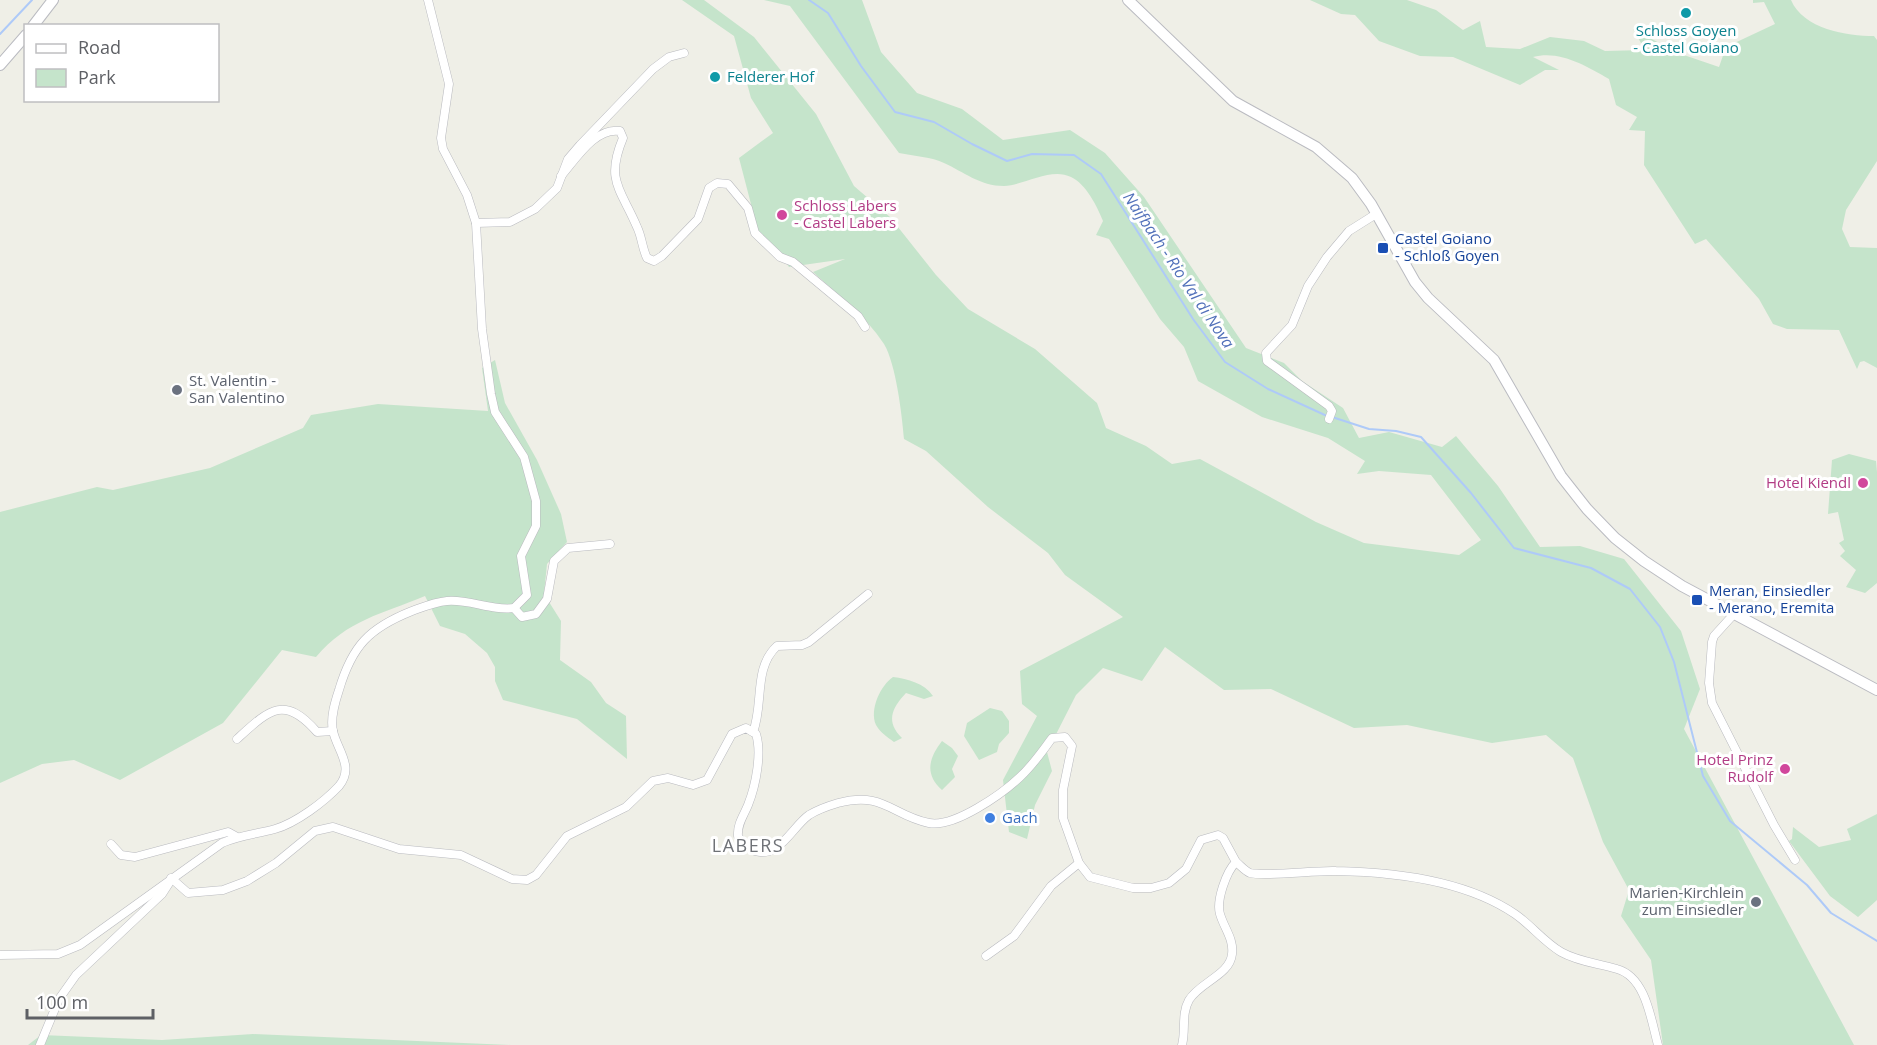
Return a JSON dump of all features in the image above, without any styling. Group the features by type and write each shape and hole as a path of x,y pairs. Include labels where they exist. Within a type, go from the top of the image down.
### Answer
{"main road":[{"path":"35,24 53,0"},
{"path":"1128,0 1233,101 1330,157 1352,178 1376,214 1404,266 1422,290 1494,360 1548,456 1587,508 1644,561 1682,586 1877,690"},
{"path":"0,65 24,37"}],"street":[{"path":"0,955 58,954 80,945 206,853 237,837 285,824 340,784 345,775 345,760 333,731 336,700 348,665 364,639 380,625 445,601 459,601 503,610 514,608 527,595 522,556 536,526 536,501 524,458 495,412 491,394 482,329 476,223 467,195 443,149 441,138 449,84 428,0"},
{"path":"476,223 510,222 522,218 548,197 568,159 653,69 669,57 684,52"},
{"path":"561,176 595,138 610,129 620,131 623,138 614,165 617,187 642,237 647,258 654,261 662,256 698,219 709,188 717,183 728,184 748,208 755,233 780,257 793,262 858,316 865,327"},
{"path":"1330,416 1329,406 1267,361 1266,352 1292,325 1308,286 1327,256 1349,231 1376,214"},
{"path":"514,608 522,616 536,614 547,599 554,561 568,548 610,544"},
{"path":"753,732 758,719 761,677 772,650 777,646 802,645 809,642 868,594"},
{"path":"1734,614 1714,636 1712,642 1709,683 1712,703 1774,825 1795,860"},
{"path":"237,739 265,714 285,710 296,711 317,732 333,731"},
{"path":"171,878 188,893 216,891 237,885 266,870 315,831 333,827 399,849 461,855 512,879 527,880 536,875 567,836 626,807 653,781 668,778 693,785 707,780 732,734 746,728 756,734 760,746 749,803 739,826 741,842 761,852 779,845 808,816 828,806 852,801 870,800 886,804 930,823 944,823 962,816 1019,779 1052,738 1065,737 1072,746 1063,789 1063,818 1079,863 1085,873 1099,881 1133,888 1151,888 1178,878 1186,869 1201,840 1218,835 1223,838 1236,862 1249,872 1264,874 1335,871 1384,873 1478,895 1515,914 1558,950 1576,960 1620,970 1631,976 1645,1000 1658,1045"},
{"path":"111,844 121,855 135,857 228,832 237,837"},
{"path":"1182,1045 1184,1015 1188,1002 1206,982 1225,969 1232,956 1232,943 1219,907 1227,877 1236,862"},
{"path":"986,956 1014,936 1051,886 1079,863"},
{"path":"40,1045 59,999 76,975 162,894 171,878"}],"green space":[{"path":"682,0 704,0 754,37 816,114 854,186 890,217 936,275 968,309 1035,349 1097,403 1106,428 1146,446 1172,464 1200,459 1316,522 1364,543 1459,555 1481,540 1431,475 1379,471 1357,474 1365,461 1328,438 1262,417 1198,381 1184,347 1160,319 1109,239 1096,235 1103,221 1090,196 1076,180 1063,174 1055,174 1012,185 987,184 939,161 899,153 790,6 764,0 862,0 881,52 917,93 962,109 1003,140 1070,130 1105,153 1144,197 1246,348 1284,363 1302,381 1343,408 1359,438 1389,432 1442,447 1456,436 1498,486 1540,547 1580,546 1624,559 1681,631 1700,689 1684,729 1854,1045 1663,1045 1651,960 1621,916 1629,890 1603,842 1573,758 1546,735 1492,743 1407,725 1354,728 1271,689 1224,690 1165,647 1142,681 1103,668 1076,695 1047,752 1052,771 1035,805 1027,839 1009,832 1003,780 1037,716 1022,704 1020,671 1123,617 1065,575 1048,553 988,507 926,451 904,439 895,377 884,344 860,315 813,272 845,259 789,267 774,246 758,231 739,158 773,133 751,98 734,36"},
{"path":"1310,0 1407,0 1436,10 1463,30 1480,21 1486,47 1520,49 1550,37 1584,41 1605,51 1645,50 1633,29 1678,53 1719,67 1726,47 1775,24 1764,2 1753,3 1753,0 1791,0 1805,18 1815,24 1839,32 1874,36 1877,40 1877,161 1846,210 1842,229 1850,247 1877,248 1877,368 1864,361 1860,362 1857,369 1839,330 1787,329 1773,324 1759,299 1706,239 1695,244 1644,165 1645,131 1629,130 1637,117 1616,105 1609,79 1573,60 1543,55 1533,57 1559,70 1545,70 1520,85 1453,57 1420,56 1379,41 1355,15 1341,14"},
{"path":"495,360 505,403 537,460 561,514 567,542 547,564 544,594 561,621 560,660 591,682 606,703 626,716 627,759 577,719 503,700 495,681 495,667 487,653 465,634 440,626 425,596 353,626 328,644 316,657 282,650 223,723 120,780 74,760 42,764 0,783 0,512 97,487 113,490 210,468 303,428 311,415 378,404 488,411 482,368"},
{"path":"1849,454 1876,461 1877,583 1865,593 1846,587 1856,570 1840,556 1845,551 1839,543 1844,540 1838,512 1828,514 1832,460"},
{"path":"893,677 915,682 933,696 924,699 906,693 892,716 894,726 902,738 894,742 878,728 874,719 877,698"},
{"path":"990,708 1002,711 1009,721 1009,733 999,744 997,752 979,760 964,736 967,723"},
{"path":"942,741 958,756 952,769 955,777 942,790 933,778 930,766"},
{"path":"1877,814 1877,900 1858,917 1830,896 1789,841 1792,839 1793,827 1819,847 1851,840 1847,829"},
{"path":"253,1034 511,1045 28,1045 41,1035 162,1040"}],"waterway":[{"name":"Naifbach - Rio Val di Nova","path":"0,34 32,0"},
{"name":"Naifbach - Rio Val di Nova","path":"809,0 828,13 861,66 895,112 934,122 1007,161 1032,154 1074,155 1101,174 1193,319 1225,362 1268,389 1327,416"},
{"name":"Naifbach - Rio Val di Nova","path":"1332,417 1369,429 1396,431 1421,437 1471,493 1514,548 1591,568 1630,589 1660,627 1674,662 1703,776 1730,821 1807,885 1831,913 1877,941"}],"place":[{"name":"Schloss Goyen - Castel Goiano","path":"1686,13"},
{"name":"Felderer Hof","path":"715,77"},
{"name":"Schloss Labers - Castel Labers","path":"782,215"},
{"name":"Castel Goiano - Schloß Goyen","path":"1383,248"},
{"name":"St. Valentin - San Valentino","path":"177,390"},
{"name":"Hotel Kiendl","path":"1863,483"},
{"name":"Meran, Einsiedler - Merano, Eremita","path":"1697,600"},
{"name":"Hotel Prinz Rudolf","path":"1785,769"},
{"name":"Gach","path":"990,818"},
{"name":"Marien-Kirchlein zum Einsiedler","path":"1756,902"}],"district":[{"name":"LABERS","path":"748,846"}]}
